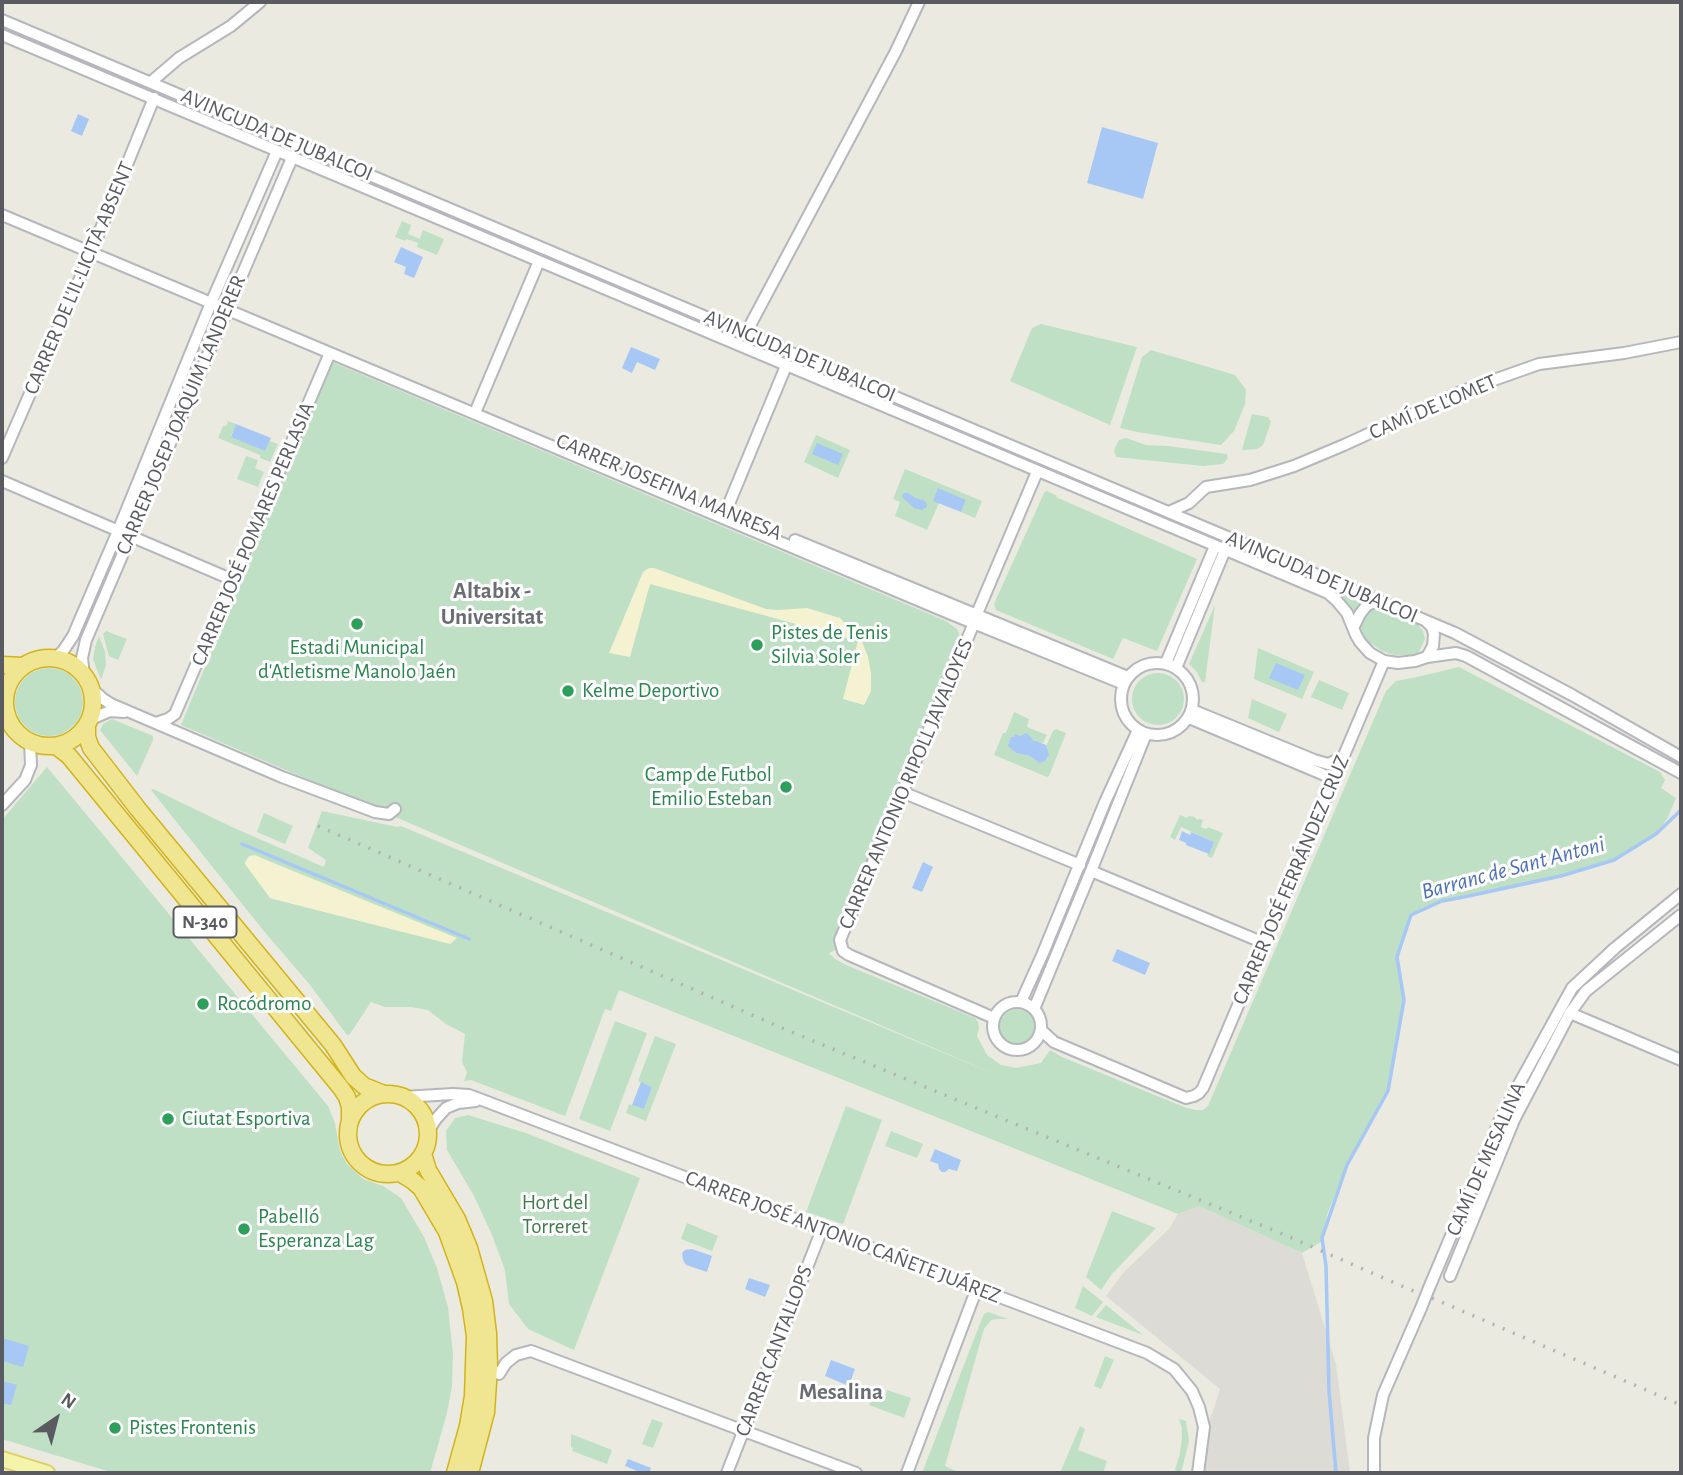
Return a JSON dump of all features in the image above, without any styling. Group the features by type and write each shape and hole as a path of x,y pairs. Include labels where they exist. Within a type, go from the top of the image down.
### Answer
{"highway":[{"path":"87,681 76,667 66,661 55,658 38,659 15,673 9,682 5,703 6,721 22,737 38,745 56,746 67,743 76,737 88,722"},
{"path":"2,665 23,666"},
{"name":"N-340","path":"87,681 93,704 87,737 91,748 333,1045 353,1076 364,1086 384,1094 404,1097"},
{"name":"N-340","path":"56,746 69,756 341,1087 350,1107 348,1138 352,1153 362,1165 376,1173 400,1173"},
{"path":"350,1122 361,1105 384,1094"},
{"path":"400,1173 413,1166 423,1154 428,1139 422,1113 404,1097"},
{"path":"423,1154 428,1170 457,1219 469,1248 484,1301 489,1367 486,1412 470,1473"},
{"path":"400,1173 421,1188 447,1232 461,1269 471,1308 475,1336 473,1396 455,1473"}],"main road":[{"path":"2,1459 47,1473"}],"street":[{"path":"151,82 179,58 231,26 260,2"},
{"path":"746,333 896,51 919,2"},
{"name":"AVINGUDA DE JUBALCOI","path":"2,20 1426,621 1434,634 1433,646 1427,657"},
{"name":"AVINGUDA DE JUBALCOI","path":"2,35 1328,593 1348,613 1360,642 1370,653 1384,661"},
{"name":"CARRER DE L'IL·LICITÀ ABSENT","path":"2,458 91,253 154,98"},
{"name":"CARRER JOSEP JOAQUIM LANDERER","path":"55,658 73,636 277,151"},
{"name":"CARRER JOSEP JOAQUIM LANDERER","path":"87,681 82,658 86,640 292,158"},
{"path":"2,215 211,303 228,306"},
{"path":"477,408 539,261"},
{"name":"CARRER JOSEFINA MANRESA","path":"228,306 330,353 1126,680"},
{"name":"CARRER JOSEFINA MANRESA","path":"228,306 726,511 975,619"},
{"name":"CAMÍ DE L'OMET","path":"1169,512 1189,503 1206,487 1250,480 1294,466 1460,392 1539,364 1624,353 1681,342"},
{"name":"CARRER JOSÉ POMARES PERLASIA","path":"175,714 330,353"},
{"path":"726,511 786,366"},
{"name":"CARRER ANTONIO RIPOLL JAVALOYES","path":"994,1018 849,956 840,940 1037,472"},
{"path":"2,481 233,580"},
{"path":"1194,498 1192,507 1195,518 1202,526"},
{"path":"1171,666 1220,548"},
{"path":"1354,626 1367,606 1377,601"},
{"path":"1426,621 1503,658 1676,754"},
{"path":"1384,661 1398,663 1455,653 1466,656 1681,773"},
{"name":"CARRER JOSÉ FERRÁNDEZ CRUZ","path":"1041,1030 1054,1042 1186,1098 1194,1096 1203,1088 1384,661"},
{"path":"1148,664 1171,666 1187,678 1191,686 1193,694 1190,714 1177,730 1169,733 1154,735 1142,732 1129,722 1121,705 1121,694 1126,680 1139,667 1148,664"},
{"path":"87,681 111,704 178,733 375,812 389,814 395,809"},
{"path":"88,722 110,712 127,712 151,720 168,719 175,714"},
{"path":"175,714 174,722 178,733"},
{"path":"1190,714 1314,760 1328,764 1342,758"},
{"path":"1190,714 1334,779"},
{"path":"1021,1002 1080,865 1142,732"},
{"path":"1034,1009 1091,871 1142,732"},
{"path":"2,805 25,780 31,765 30,742"},
{"path":"1311,769 1324,784 1328,794"},
{"path":"902,792 1080,865"},
{"path":"1091,871 1264,943"},
{"name":"CAMÍ DE MESALINA","path":"1374,1473 1374,1438 1383,1395 1502,1115 1572,988 1615,947 1681,894"},
{"path":"1450,1276 1514,1119 1570,1013 1586,991 1681,915"},
{"path":"1021,1002 1034,1009 1041,1030 1034,1043 1028,1048 1013,1050 999,1042 994,1035 993,1026 998,1011 1004,1006 1021,1002"},
{"path":"1570,1013 1681,1060"},
{"name":"CARRER JOSÉ ANTONIO CAÑETE JUÁREZ","path":"404,1097 469,1095 1147,1353 1174,1369 1192,1391 1199,1407 1204,1427 1198,1473"},
{"path":"428,1131 446,1108 458,1103 482,1100"},
{"name":"CARRER CANTALLOPS","path":"727,1473 822,1229"},
{"path":"907,1473 977,1288"},
{"path":"499,1374 506,1363 516,1355 531,1351 856,1473"}],"shaded area":[{"path":"1199,1206 1302,1253 1336,1364 1350,1473 1193,1473 1220,1389 1106,1296 1124,1272 1169,1229 1178,1214"}],"green space":[{"path":"402,221 411,225 408,234 420,239 423,230 444,239 437,255 417,247 418,243 395,237"},
{"path":"1041,324 1137,347 1110,425 1010,381 1032,328"},
{"path":"1151,350 1235,375 1246,390 1245,404 1234,431 1221,445 1120,428 1142,357"},
{"path":"332,362 946,621 957,629 960,644 838,949 829,953 846,965 975,1018 979,1028 977,1036 987,1055 1001,1065 1016,1068 1041,1063 1050,1050 1184,1107 1203,1110 1208,1106 1386,691 1396,681 1459,667 1660,772 1665,780 1661,788 1676,798 1667,819 1656,834 1614,860 1561,876 1442,901 1411,915 1397,957 1404,1000 1388,1091 1347,1165 1328,1212 1321,1242 1302,1253 1199,1206 1178,1214 619,990 611,1011 605,1009 565,1116 471,1080 464,1081 467,1072 462,1062 465,1034 428,1010 385,1007 371,1002 347,1035 310,985 151,790 324,867 326,860 308,848 322,811 401,826 999,1076 181,725"},
{"path":"1252,414 1268,417 1271,422 1263,445 1257,449 1242,450"},
{"path":"225,420 236,424 231,436 265,451 269,441 278,444 270,462 260,458 260,455 218,438 223,426 228,422"},
{"path":"816,435 850,450 838,478 804,462"},
{"path":"1126,438 1146,445 1227,454 1228,458 1223,464 1203,466 1116,457 1114,450 1119,440"},
{"path":"246,456 258,460 255,468 264,472 258,487 237,479"},
{"path":"905,469 982,501 975,518 961,512 966,500 939,503 927,530 895,516 900,502 893,499"},
{"path":"1047,491 1197,559 1157,651 1123,638 1113,659 996,610 994,604"},
{"path":"1252,556 1365,602 1354,616 1350,609"},
{"path":"1215,605 1205,682 1202,682 1189,664"},
{"path":"1374,608 1417,624 1425,639 1419,652 1413,655 1394,655 1382,651 1366,640 1361,626 1363,617"},
{"path":"106,631 127,639 118,660 109,656 103,634"},
{"path":"99,636 106,665 101,680 93,659"},
{"path":"1258,648 1314,672 1302,699 1254,679"},
{"path":"49,668 62,671 73,678 80,689 83,702 80,715 73,726 62,733 49,736 36,733 25,726 18,715 15,702 18,689 25,678 36,671"},
{"path":"1158,673 1177,680 1184,699 1177,718 1158,725 1139,718 1132,699 1139,680"},
{"path":"1319,680 1349,693 1342,710 1311,697"},
{"path":"1252,699 1287,714 1279,732 1248,718"},
{"path":"1014,712 1029,719 1027,727 1047,735 1043,743 1021,736 1009,743 1016,753 1030,756 1039,763 1048,758 1046,746 1053,731 1056,729 1066,733 1049,776 994,755"},
{"path":"112,719 153,736 137,776 100,730 103,724"},
{"name":"Ciutat Esportiva","path":"47,767 328,1106 335,1123 340,1151 347,1164 363,1179 383,1186 401,1198 424,1237 437,1268 448,1307 453,1355 452,1386 447,1413 430,1473 114,1473 2,1439 2,820"},
{"path":"264,813 293,826 285,844 257,832"},
{"path":"1180,815 1203,820 1201,827 1223,833 1212,858 1207,856 1214,842 1181,827 1175,840 1170,837"},
{"path":"1018,1009 1031,1015 1037,1028 1031,1041 1018,1047 1005,1041 999,1028 1005,1015"},
{"path":"615,1021 647,1033 610,1131 579,1119"},
{"path":"655,1036 676,1044 646,1121 626,1113 629,1104 644,1109 652,1087 638,1081"},
{"path":"846,1106 882,1120 843,1224 806,1212"},
{"name":"Hort del Torreret","path":"468,1115 526,1133 640,1178 574,1350 528,1329 509,1304 505,1270 492,1235 474,1196 447,1150 446,1131 455,1118"},
{"path":"891,1131 923,1144 917,1158 885,1146"},
{"path":"1112,1211 1156,1228 1112,1274 1101,1290 1086,1277"},
{"path":"687,1223 718,1236 712,1251 681,1239"},
{"path":"1083,1286 1103,1302 1092,1316 1075,1308"},
{"path":"1106,1305 1143,1335 1096,1317"},
{"path":"988,1312 1008,1319 991,1320 984,1329 945,1466 960,1473 922,1473 981,1321"},
{"path":"1105,1356 1114,1360 1101,1389 1094,1386"},
{"path":"887,1390 911,1398 904,1418 869,1405 874,1393 885,1397"},
{"path":"652,1419 663,1423 653,1448 642,1444"},
{"path":"1179,1419 1186,1421 1189,1441 1181,1473 1175,1470 1182,1438"},
{"path":"1080,1426 1085,1429 1078,1450 1107,1461 1103,1473 1060,1473"},
{"path":"571,1434 612,1450 607,1464 572,1451"}],"sand":[{"path":"649,568 766,609 807,608 840,618 861,639 868,657 871,691 864,705 843,699 858,641 650,584 630,657 609,653 643,572"},
{"path":"255,855 457,938 450,944 270,898 245,864 249,856"}],"water":[{"path":"78,114 89,119 82,136 71,131"},
{"path":"1102,127 1158,143 1143,199 1087,183"},
{"path":"401,247 423,257 414,278 404,274 406,267 394,262"},
{"path":"631,347 660,359 655,370 637,362 632,373 622,368"},
{"path":"236,424 271,438 265,451 231,437"},
{"path":"817,443 843,454 838,465 812,454"},
{"path":"938,488 966,500 961,512 933,501"},
{"path":"904,493 923,500 927,507 922,510 914,508 903,498"},
{"path":"1276,663 1305,675 1298,690 1269,678"},
{"path":"1026,733 1033,740 1046,745 1049,755 1045,761 1039,763 1030,756 1016,753 1008,746 1015,734 1020,736"},
{"path":"1182,831 1214,842 1209,854 1179,840"},
{"path":"923,862 933,867 922,892 912,888"},
{"path":"1117,949 1150,963 1145,975 1112,961"},
{"path":"641,1082 652,1087 644,1109 632,1105"},
{"path":"935,1149 961,1160 957,1171 949,1169 942,1172 938,1164 930,1161"},
{"path":"692,1249 712,1256 707,1272 686,1265 682,1253"},
{"path":"749,1278 770,1285 765,1297 745,1289"},
{"path":"2,1338 29,1346 23,1367 2,1361"},
{"path":"831,1360 855,1369 849,1386 825,1376"},
{"path":"2,1381 17,1385 11,1405 2,1403"},
{"path":"628,1459 651,1468 649,1473 625,1466"}],"waterway":[{"name":"Barranc de Sant Antoni","path":"1336,1473 1329,1391 1326,1266 1322,1238 1347,1165 1388,1091 1404,1000 1397,957 1411,915 1442,901 1561,876 1614,860 1656,834 1681,810"},
{"path":"242,844 469,939"}],"railway":[{"path":"318,826 782,1028 1285,1235 1418,1293"},
{"path":"1432,1298 1681,1405"}],"place":[{"name":"Estadi Municipal d'Atletisme Manolo Jaén","path":"357,624"},
{"name":"Pistes de Tenis Silvia Soler","path":"757,645"},
{"name":"Kelme Deportivo","path":"568,691"},
{"name":"Camp de Futbol Emilio Esteban","path":"786,787"},
{"name":"Rocódromo","path":"203,1004"},
{"name":"Ciutat Esportiva","path":"168,1119"},
{"name":"Pabelló Esperanza Lag","path":"244,1229"},
{"name":"Pistes Frontenis","path":"115,1428"}],"district":[{"name":"Altabix - Universitat","path":"492,604"},
{"name":"Mesalina","path":"841,1392"}]}
